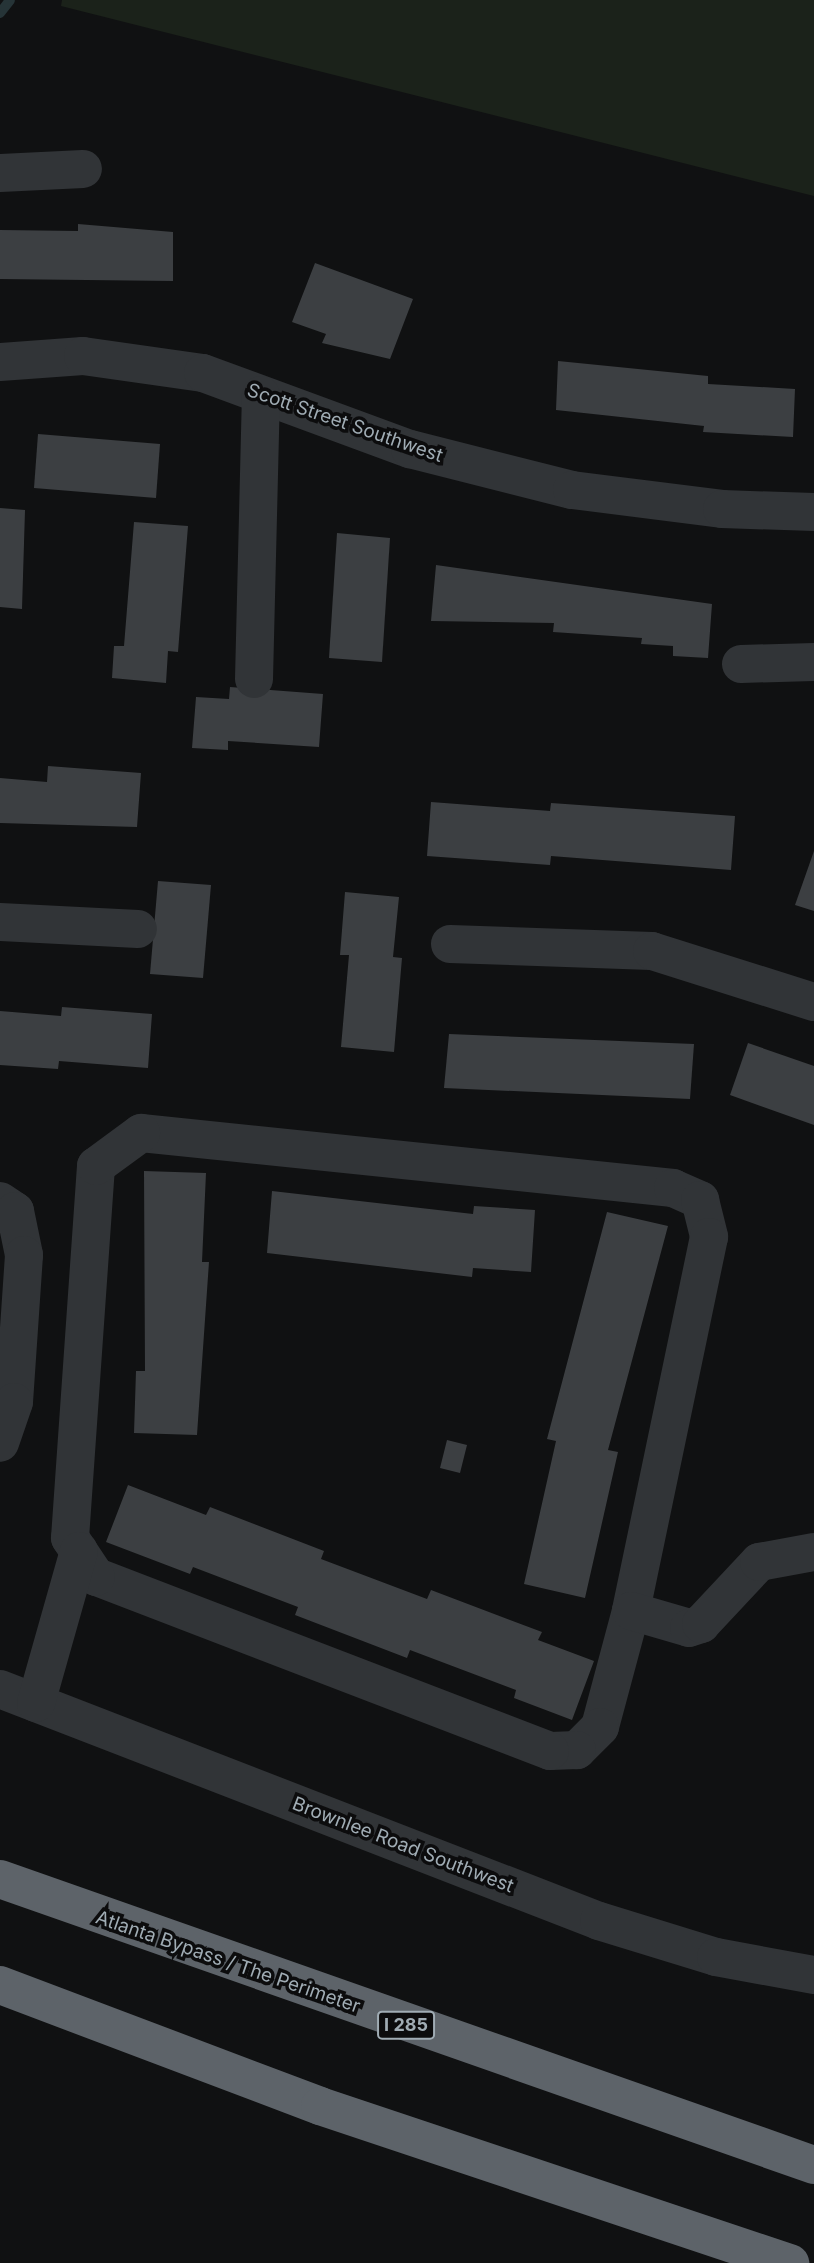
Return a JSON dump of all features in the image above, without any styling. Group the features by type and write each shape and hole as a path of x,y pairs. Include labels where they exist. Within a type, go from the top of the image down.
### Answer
{"highway":[{"name":"Atlanta Bypass / The Perimeter","path":"0,1879 814,2165"},
{"path":"0,1985 320,2106 790,2263"}],"street":[{"path":"0,173 83,169"},
{"name":"Scott Street Southwest","path":"0,362 83,356 203,373 410,449 572,490 723,509 814,512"},
{"path":"254,679 261,395"},
{"path":"741,664 814,662"},
{"path":"0,922 138,929"},
{"path":"450,944 652,951 814,1002"},
{"path":"141,1133 673,1188 700,1200 709,1237 631,1611 600,1727 577,1750 550,1751 96,1577 79,1551 70,1538 96,1166 141,1133"},
{"path":"0,1201 15,1211 24,1255 13,1402 0,1443"},
{"path":"36,1703 79,1551"},
{"path":"631,1611 689,1628 701,1624 759,1562 814,1552"},
{"name":"Brownlee Road Southwest","path":"0,1689 599,1921 716,1957 814,1975"}],"shaded area":[{"path":"62,0 814,0 814,196 61,6"}],"building":[{"path":"78,224 173,232 173,281 0,279 0,230 78,231"},
{"path":"315,263 413,299 390,359 322,343 326,334 292,322"},
{"path":"558,361 708,376 708,384 795,389 793,437 703,432 704,426 556,410"},
{"path":"38,434 160,444 156,498 34,488"},
{"path":"0,508 25,510 22,609 0,607"},
{"path":"134,522 188,526 178,652 168,651 166,683 112,678 114,646 124,646"},
{"path":"337,533 390,538 382,662 329,658"},
{"path":"436,565 712,604 708,658 673,656 673,646 641,644 642,638 553,632 554,623 431,621"},
{"path":"230,687 323,694 319,747 228,741 228,750 192,748 196,697 229,699"},
{"path":"48,766 141,773 137,827 0,823 0,778 47,782"},
{"path":"431,802 550,811 551,803 735,816 731,870 551,856 550,865 427,856"},
{"path":"814,851 814,911 795,905"},
{"path":"158,881 211,885 203,978 150,974"},
{"path":"345,892 399,897 393,957 402,958 394,1052 341,1047 349,955 340,955"},
{"path":"62,1007 152,1014 148,1068 59,1061 58,1069 0,1065 0,1011 61,1016"},
{"path":"449,1034 694,1044 690,1099 444,1088"},
{"path":"748,1043 814,1066 814,1125 730,1095"},
{"path":"144,1171 206,1173 202,1262 209,1262 197,1435 134,1433 136,1371 145,1371"},
{"path":"272,1191 473,1214 474,1206 535,1210 531,1272 473,1268 472,1277 267,1253"},
{"path":"607,1212 668,1226 608,1450 618,1452 585,1598 524,1584 556,1441 547,1439"},
{"path":"447,1440 467,1445 460,1473 440,1468"},
{"path":"128,1485 206,1515 210,1507 324,1551 321,1559 427,1599 431,1590 542,1632 538,1640 594,1661 572,1720 514,1698 516,1690 410,1650 407,1658 295,1615 298,1607 193,1567 190,1574 106,1542"}],"waterway":[{"path":"0,13 10,0"}]}
